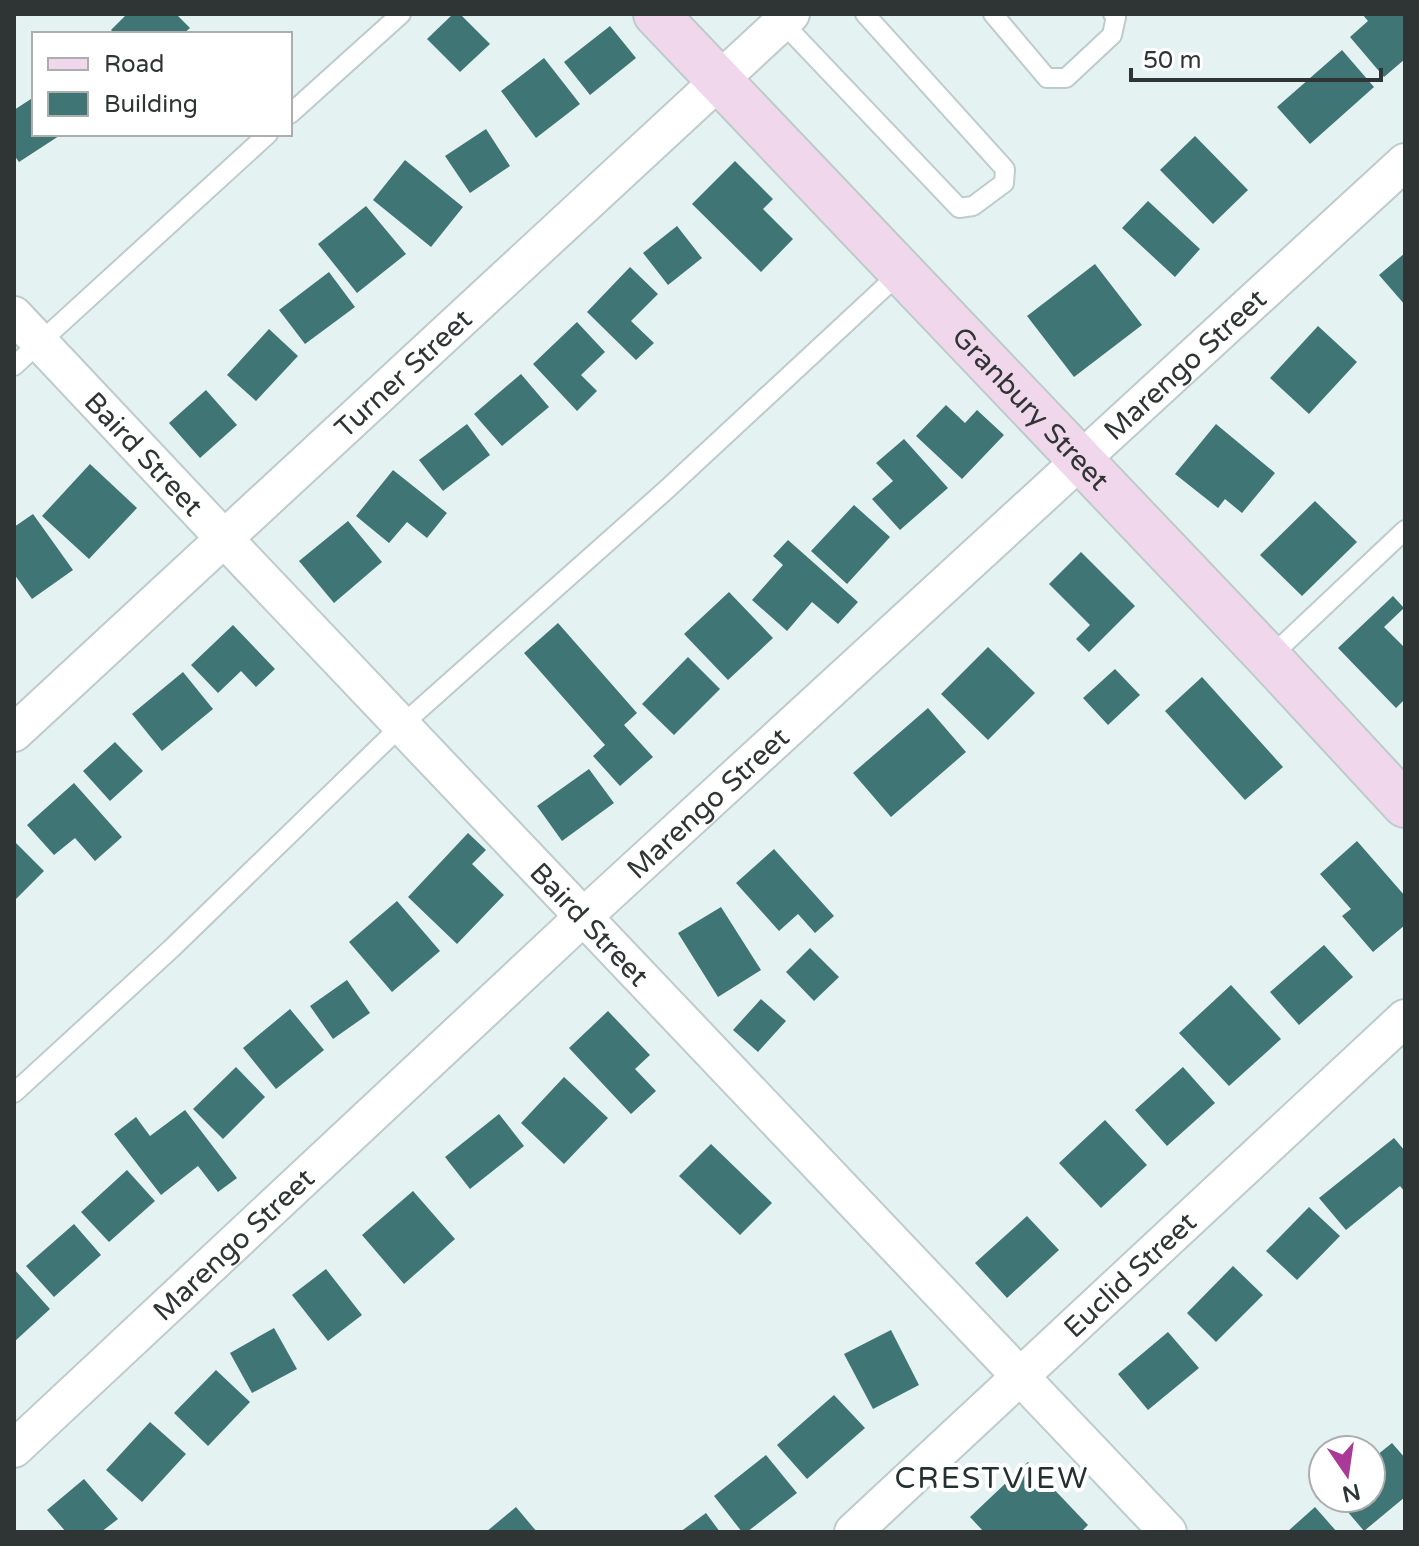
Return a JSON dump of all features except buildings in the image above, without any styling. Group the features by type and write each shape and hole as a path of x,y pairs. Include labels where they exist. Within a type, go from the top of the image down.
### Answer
{"street":[{"name":"Granbury Street","path":"656,14 1405,805"},
{"name":"Turner Street","path":"14,733 787,18"},
{"name":"Marengo Street","path":"14,1449 582,918 1405,162"},
{"name":"Baird Street","path":"14,315 27,354 225,538 582,918 1168,1532"},
{"name":"Euclid Street","path":"853,1532 1405,1018"}],"lane":[{"path":"292,112 401,14"},
{"path":"787,18 959,208 973,206 1004,183 1005,169 865,14"},
{"path":"993,14 1047,78 1066,78 1112,35 1116,17 1113,14"},
{"path":"27,354 266,136"},
{"path":"14,1093 171,949 403,724 643,510 902,271"},
{"path":"1269,658 1405,530"}],"district":[{"name":"CRESTVIEW","path":"992,1478"}]}
